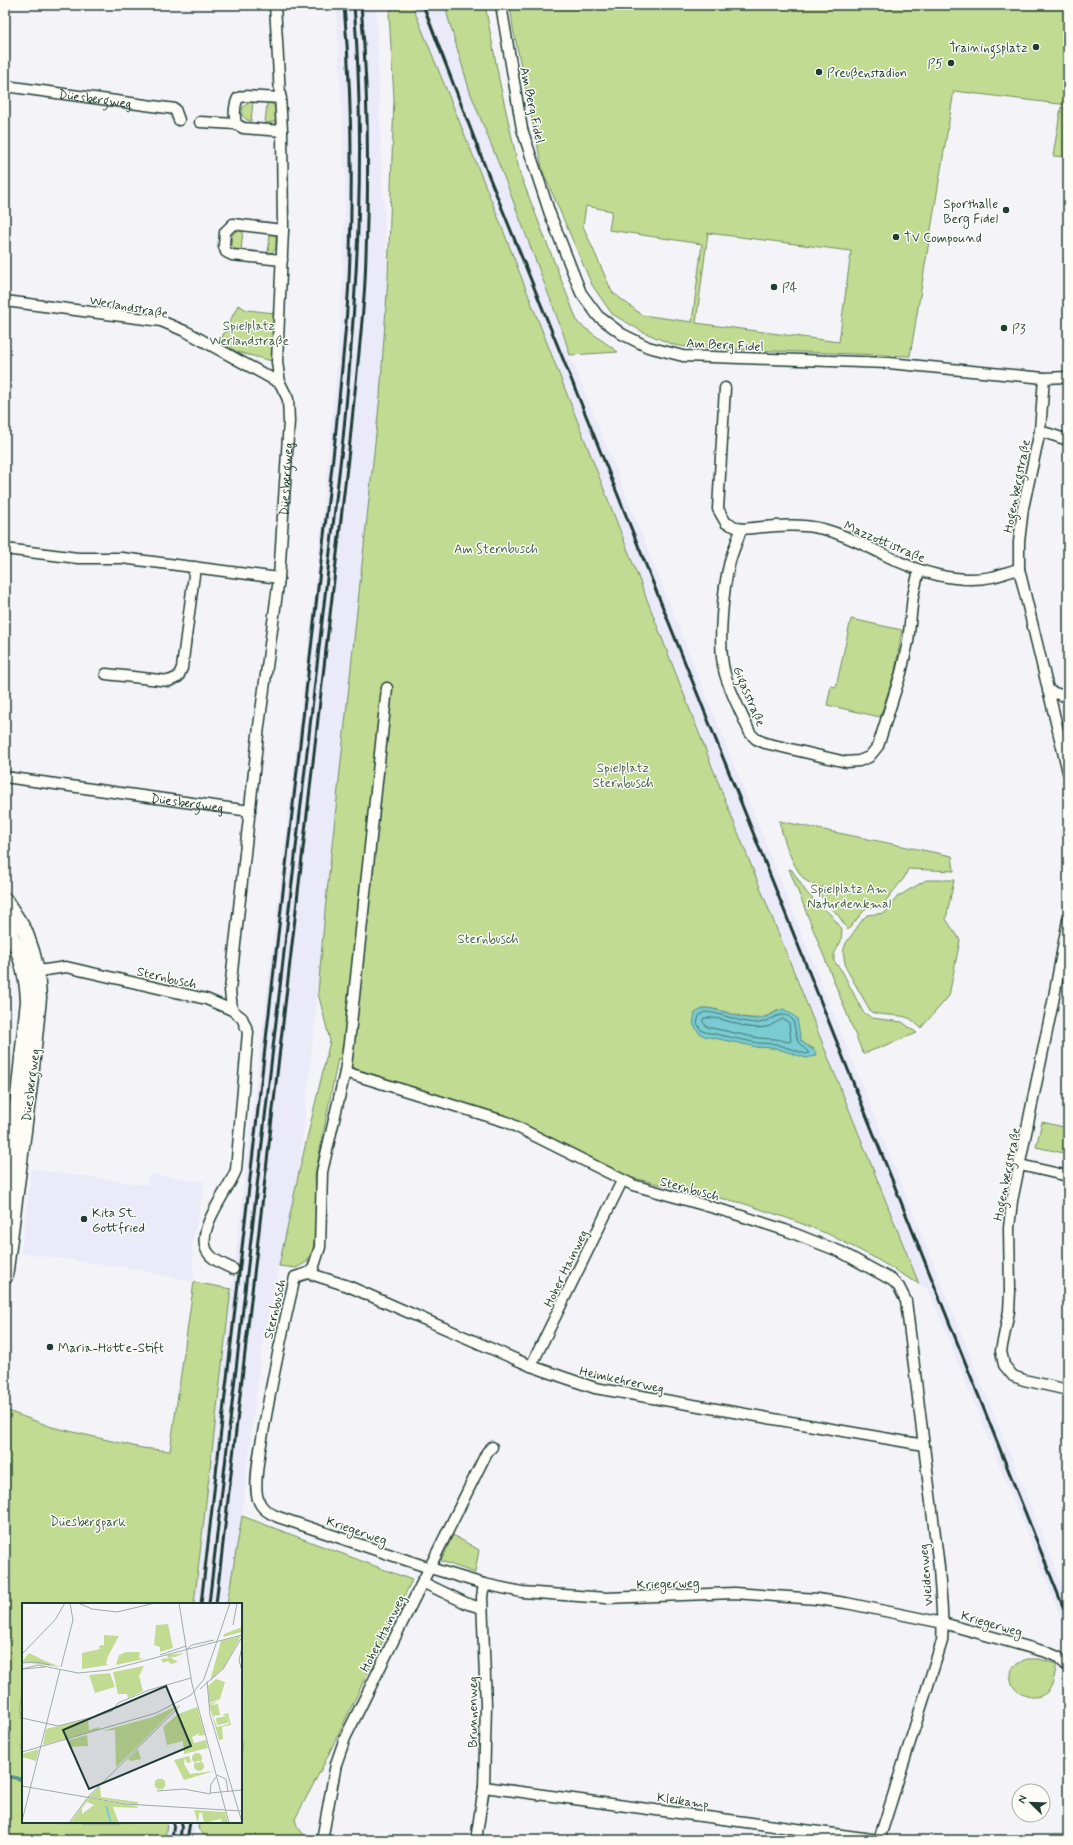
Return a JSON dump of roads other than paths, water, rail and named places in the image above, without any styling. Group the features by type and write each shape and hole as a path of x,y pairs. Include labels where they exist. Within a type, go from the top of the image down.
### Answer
{"street":[{"path":"275,5 282,131 283,230 277,362 280,383"},
{"name":"Am Berg Fidel","path":"501,5 522,129 550,214 581,293 598,316 622,334 648,347 683,356 889,363 1044,378 1068,377"},
{"name":"Düesbergweg","path":"5,86 174,109 179,120"},
{"path":"236,124 235,103 238,98 245,96 281,98"},
{"path":"200,122 236,124 243,128 282,131"},
{"path":"282,260 232,255 226,252 224,246 225,232 234,224 283,230"},
{"name":"Werlandstraße","path":"5,301 161,322 187,332 280,383"},
{"name":"Hogenbergstraße","path":"1044,378 1040,431 1023,508 1019,542 1019,569 1068,772"},
{"name":"Düesbergweg","path":"232,1010 230,990 250,811 279,578 288,421 288,398 280,383"},
{"path":"724,388 718,509 726,523 741,529"},
{"path":"1040,431 1068,440"},
{"name":"Mazzottistraße","path":"741,529 783,525 822,528 857,540 888,557 919,570 952,577 992,577 1019,569"},
{"name":"Gigasstraße","path":"741,529 730,562 726,584 721,658 725,674 750,733 756,739 765,743 846,762 859,761 869,757 878,746 901,673 908,642 913,596 919,570"},
{"path":"5,549 78,558 122,558 279,578"},
{"path":"106,674 169,681 178,677 182,668 195,567"},
{"name":"Sternbusch","path":"270,1514 262,1508 257,1499 256,1488 259,1457 274,1368 295,1276 308,1273 315,1265 320,1247 322,1172 345,1072 387,688"},
{"path":"1048,691 1068,697"},
{"name":"Düesbergweg","path":"5,777 250,811"},
{"name":"Düesbergweg","path":"5,900 25,932 31,973 38,998 31,1077 5,1277"},
{"name":"Hogenbergstraße","path":"1068,920 1012,1201 1009,1228 1009,1311 1001,1351 1004,1365 1013,1376 1068,1390"},
{"name":"Düesbergweg","path":"5,923 31,973 14,1134 5,1201"},
{"name":"Sternbusch","path":"31,973 66,967 206,999 232,1010 242,1018 248,1032 236,1170 232,1182 206,1226 204,1237 205,1247 210,1255 232,1269"},
{"name":"Sternbusch","path":"345,1072 507,1122 633,1186 732,1213 842,1252 892,1280 899,1287 906,1301"},
{"path":"1020,1165 1068,1176"},
{"name":"Hoher Hainweg","path":"531,1366 622,1181"},
{"name":"Heimkehrerweg","path":"308,1273 348,1286 531,1366 595,1388 924,1445"},
{"name":"Weidenweg","path":"879,1840 942,1641 944,1623 940,1598 939,1567 906,1301"},
{"name":"Hoher Hainweg","path":"322,1840 336,1764 345,1738 487,1452 492,1447"},
{"name":"Kriegerweg","path":"270,1514 430,1568 484,1584 522,1592 592,1598 734,1594 846,1602 944,1623 1046,1652 1058,1657 1068,1667"},
{"path":"422,1582 468,1604 482,1608"},
{"name":"Brunnenweg","path":"476,1840 484,1787 486,1705 482,1597 484,1584"},
{"name":"Kleikamp","path":"484,1787 879,1840"}],"water":[{"path":"704,1008 750,1019 761,1019 784,1009 797,1018 801,1041 816,1052 815,1056 806,1058 775,1048 757,1047 704,1036 699,1033 693,1024 695,1013"}],"waterway":[{"path":"5,1775 22,1780"}],"railway":[{"path":"201,1603 335,440 345,340 349,280 351,177 349,74 344,5"},
{"path":"209,1603 348,385 356,276 359,168 358,60 354,5"},
{"path":"216,1603 350,441 362,321 365,281 368,143 366,74 361,5"},
{"path":"423,5 486,169 1068,1619"},
{"path":"172,1840 174,1823"},
{"path":"180,1840 182,1823"},
{"path":"187,1840 190,1823"}],"place":[{"name":"Trainingsplatz","path":"1036,47"},
{"name":"P5","path":"951,63"},
{"name":"Preußenstadion","path":"819,72"},
{"name":"Sporthalle Berg Fidel","path":"1006,210"},
{"name":"TV Compound","path":"896,237"},
{"name":"P4","path":"774,287"},
{"name":"P3","path":"1004,328"},
{"name":"Kita St. Gottfried","path":"84,1219"},
{"name":"Maria-Hötte-Stift","path":"50,1347"}],"park label":[{"name":"Spielplatz Werlandstraße","path":"249,332"},
{"name":"Am Sternbusch","path":"496,548"},
{"name":"Spielplatz Sternbusch","path":"623,774"},
{"name":"Spielplatz Am Naturdenkmal","path":"849,896"},
{"name":"Düesbergpark","path":"88,1521"}]}
